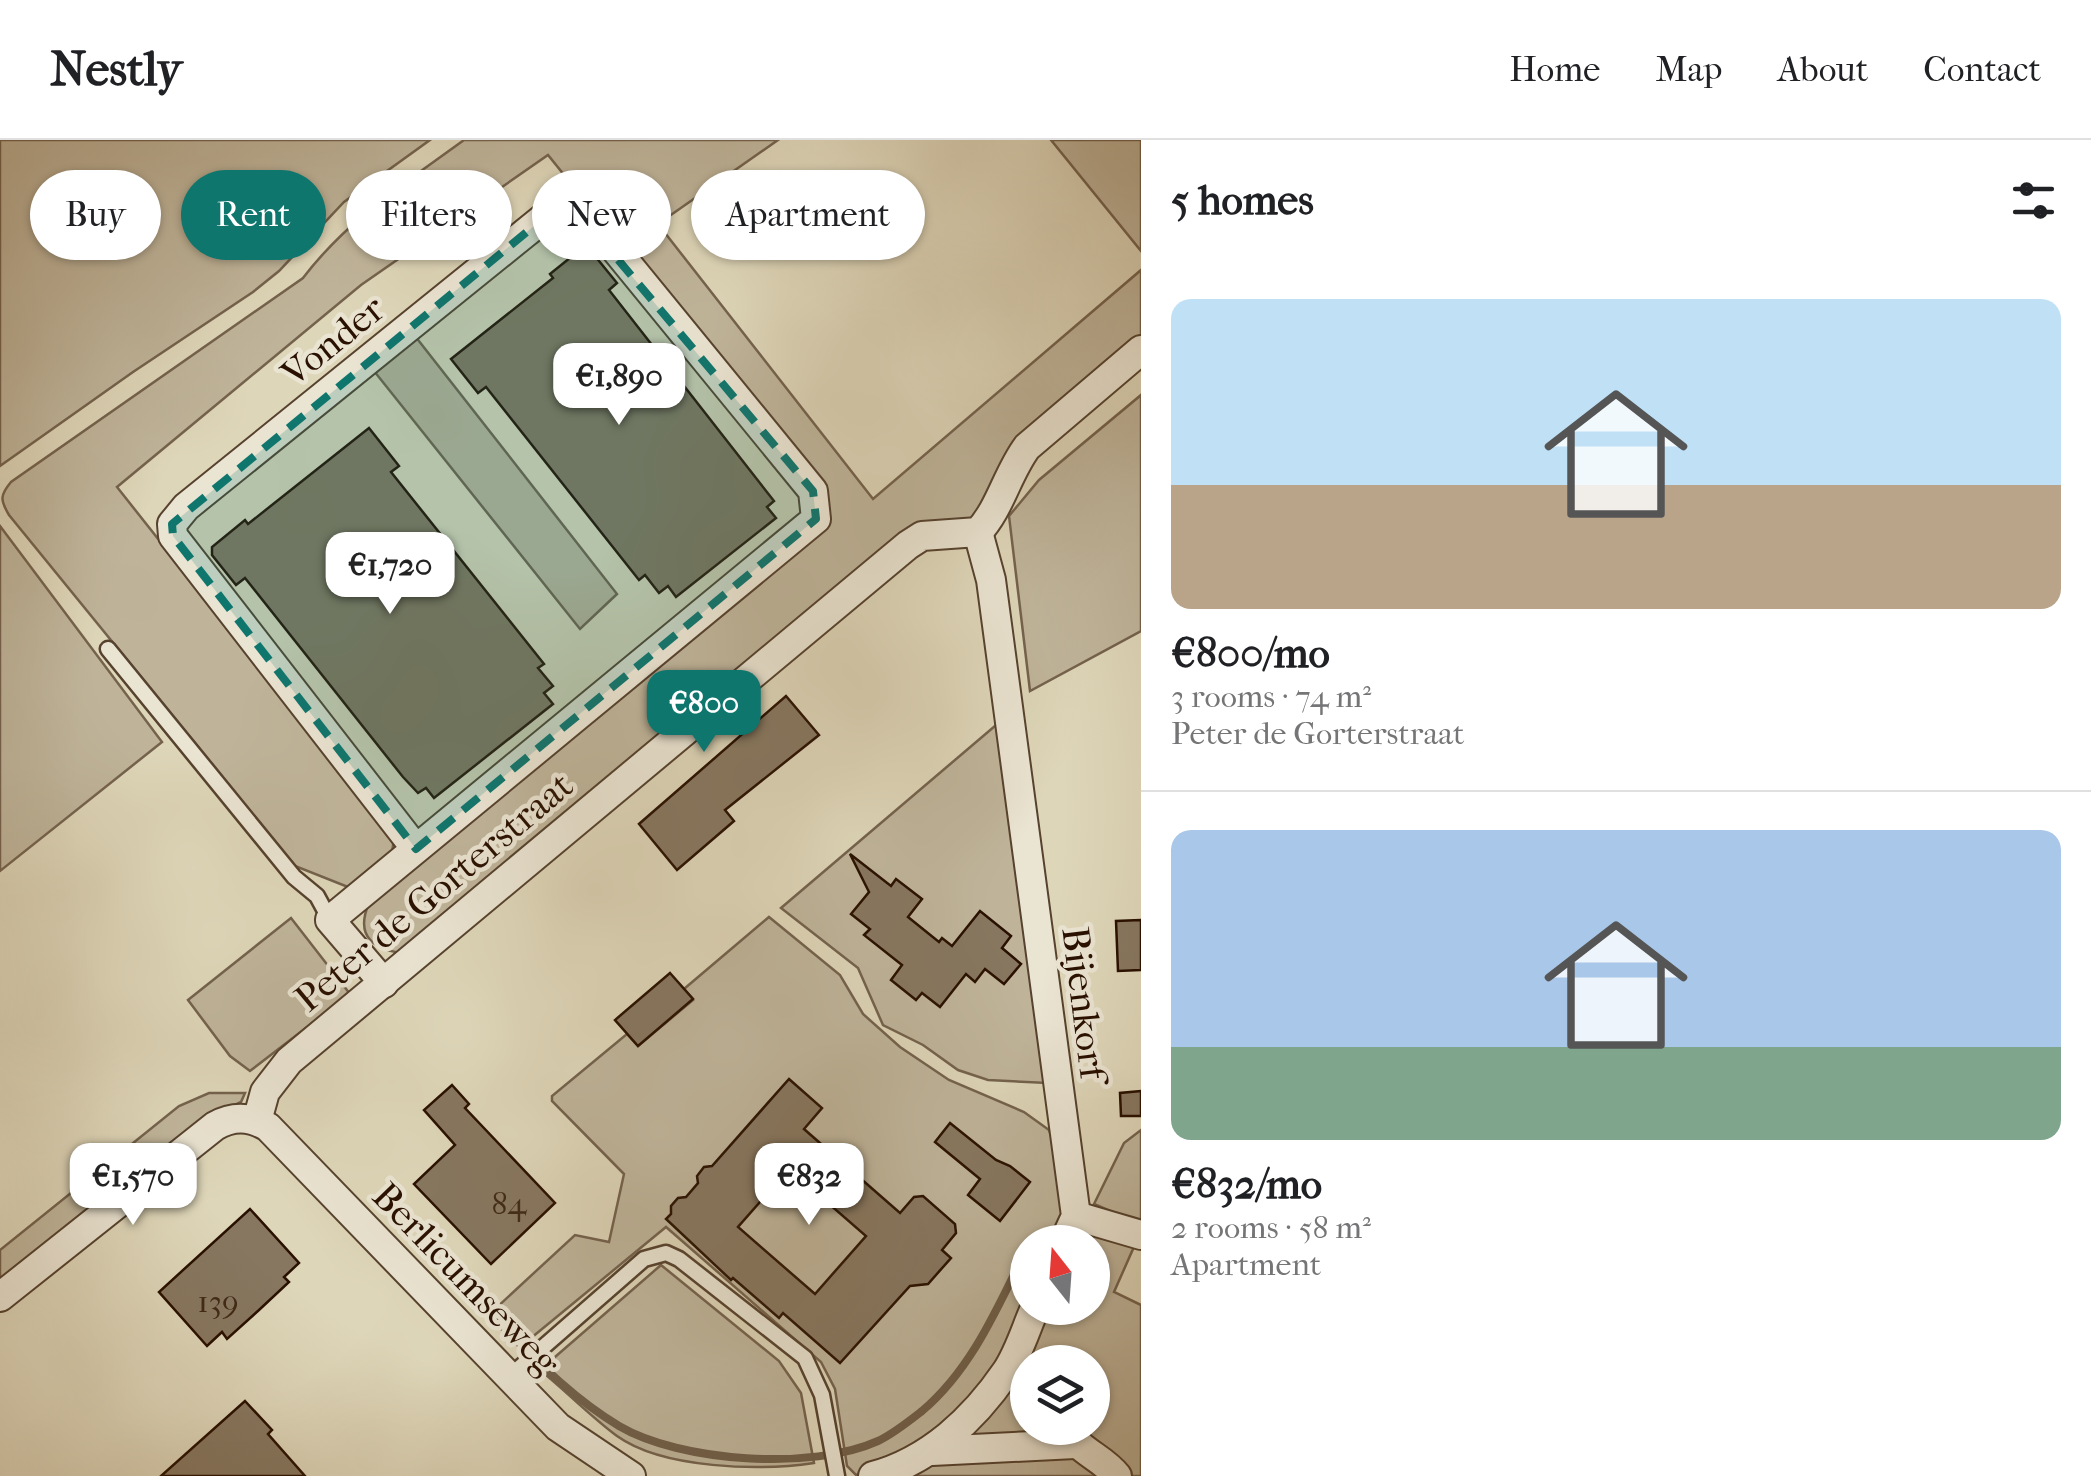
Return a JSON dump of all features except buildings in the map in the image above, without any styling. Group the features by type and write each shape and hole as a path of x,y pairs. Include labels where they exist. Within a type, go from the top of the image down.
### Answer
{"street":[{"name":"Vonder","path":"330,920 816,519 813,491 589,217 577,211 563,209 545,217 186,507 172,524 173,536 416,849"},
{"path":"978,532 1026,448 1141,350"},
{"name":"Bijenkorf","path":"978,532 991,580 1076,1216"},
{"name":"Peter de Gorterstraat","path":"257,1120 265,1092 289,1061 908,545 922,536 978,532"},
{"path":"330,920 384,983"},
{"path":"0,1297 215,1126 229,1119 257,1120"},
{"name":"Berlicumseweg","path":"257,1120 268,1126 514,1372 558,1427 632,1476"},
{"path":"1072,1225 1076,1216 1141,1235"},
{"path":"873,1476 932,1451 1010,1383"},
{"path":"932,1451 1010,1443"},
{"path":"1082,1445 1117,1476"}],"lane":[{"path":"108,650 294,878 317,896 330,920"},
{"path":"514,1372 644,1258 666,1253 680,1258 805,1358 822,1395 836,1473"}],"highlighted area":[{"path":"577,211 813,491 816,519 416,849 173,536 172,524 545,217"}],"shaded area":[{"path":"0,140 430,140 388,170 346,170 346,201 326,221 326,170 181,170 181,260 289,260 253,292 0,466"},
{"path":"464,140 778,140 735,170 691,170 691,201 671,215 671,170 560,170 548,155 512,180 512,170 423,170"},
{"path":"1051,140 1141,140 1141,251"},
{"path":"346,231 346,260 397,260 361,285 117,487 394,837 392,854 353,889 295,866 9,515 2,498 11,482 303,278 318,260 326,260 326,251"},
{"path":"671,241 873,499 1141,270 1141,338 976,518 950,525 407,954 385,949 370,940 364,925 369,903 818,528 819,491 633,260 671,260"},
{"path":"415,336 617,594 580,629 374,371"},
{"path":"1141,395 1141,631 1030,691 1009,516 1039,480"},
{"path":"0,526 162,742 0,871"},
{"path":"1002,720 1047,1083 988,1080 958,1070 923,1045 883,1025 858,968 781,908"},
{"path":"769,917 840,975 863,1014 900,1047 949,1080 1024,1112 1049,1130 1055,1147 1063,1217 1061,1225 1010,1225 1010,1325 1019,1325 1011,1341 970,1397 938,1431 879,1469 856,1475 847,1466 835,1389 821,1362 666,1227 525,1343 495,1309 575,1235 609,1242 624,1174 552,1101 552,1096 627,1034 638,1046 693,1000 684,989"},
{"path":"291,918 350,994 250,1071 230,1056 188,1000"},
{"path":"209,1093 245,1093 241,1102 213,1115 0,1289 0,1250 179,1106"},
{"path":"1141,1130 1141,1224 1094,1204 1124,1143"},
{"path":"1110,1233 1137,1240 1114,1292 1141,1305 1141,1476 1128,1476 1093,1445 1110,1445 1110,1345 1027,1345 1037,1325 1110,1325"},
{"path":"661,1265 779,1361 801,1393 814,1463 767,1467 712,1465 636,1447 597,1420 540,1370"},
{"path":"1010,1387 1010,1437 968,1437"},
{"path":"1068,1454 1106,1476 898,1476 936,1461"}],"waterway":[{"path":"498,1322 555,1378 619,1426 676,1448 783,1459 850,1450 884,1438 917,1415 940,1394 970,1355 1010,1282"}]}
